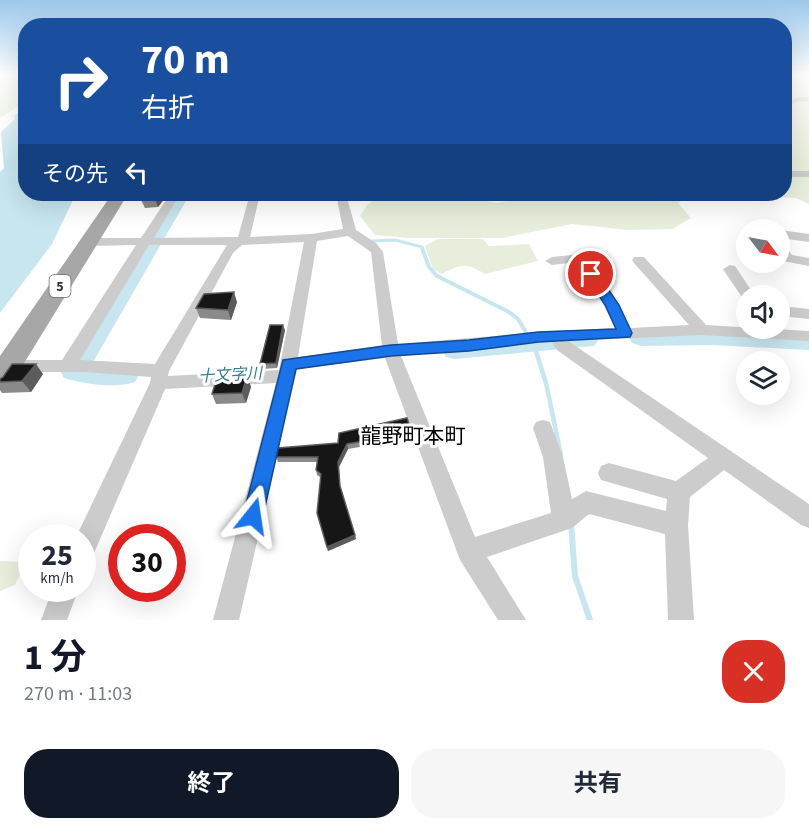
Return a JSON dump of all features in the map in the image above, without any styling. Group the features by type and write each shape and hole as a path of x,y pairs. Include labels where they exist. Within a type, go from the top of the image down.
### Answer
{"main road":[{"name":"5","path":"4,372 116,201"}],"street":[{"path":"792,174 809,174"},
{"path":"75,366 151,242 172,201"},
{"path":"94,524 160,377 228,251 241,241 253,201"},
{"path":"343,201 350,232"},
{"path":"90,242 241,241 310,238 350,232 372,246 377,252 391,351 469,551 513,620"},
{"path":"790,235 809,238"},
{"path":"226,620 288,370 310,238"},
{"path":"552,261 581,258 612,305 625,333"},
{"path":"790,258 809,262"},
{"path":"639,260 702,330"},
{"path":"730,269 741,285"},
{"path":"790,312 809,314"},
{"path":"4,372 75,366 160,377 288,370 391,351 556,336 702,330 809,336"},
{"path":"556,336 563,346 809,517"},
{"path":"543,428 553,457 564,520"},
{"path":"681,620 676,525 679,492 724,457"},
{"path":"609,473 679,492"},
{"path":"469,551 564,520 586,502 676,525"},
{"path":"54,620 61,602"}],"green space":[{"path":"0,104 18,104 18,106 0,118"},
{"path":"792,104 809,104 809,204 792,198"},
{"path":"373,201 488,201 496,203 508,201 681,201 678,203 691,218 672,229 628,230 572,224 502,238 409,238 375,235 360,216 367,205"},
{"path":"438,239 483,239 489,246 529,244 538,261 485,274 463,266 442,274 433,269 425,246"},
{"path":"0,561 18,562 18,579 15,585 0,591"}],"water":[{"path":"18,113 18,201 73,201 52,244 0,313 0,172 4,168 1,132 15,119 14,116"}],"building":[{"path":"234,292 228,310 196,308 204,294"},
{"path":"270,325 283,325 276,363 260,364"},
{"path":"12,364 36,364 22,381 0,382"},
{"path":"247,376 242,393 212,394 217,378"},
{"path":"407,418 412,433 347,444 338,462 340,486 355,535 327,547 317,513 321,474 316,470 318,457 276,457 278,448 338,443 339,433"}],"waterway":[{"name":"十文字川","path":"125,375 74,371 178,201"},
{"path":"370,241 395,240 422,247 423,250"},
{"path":"422,248 429,267 437,276 509,312 518,319 533,344"},
{"name":"十文字川","path":"641,337 712,336 809,341"},
{"name":"十文字川","path":"455,350 585,340"},
{"path":"533,342 546,383 561,455"},
{"path":"571,524 575,576 590,620"}],"district":[{"name":"龍野町本町","path":"413,436"}],"route":[{"path":"253,516 270,453 289,364 391,351 469,346 538,337 625,333 612,305 591,274"}]}
